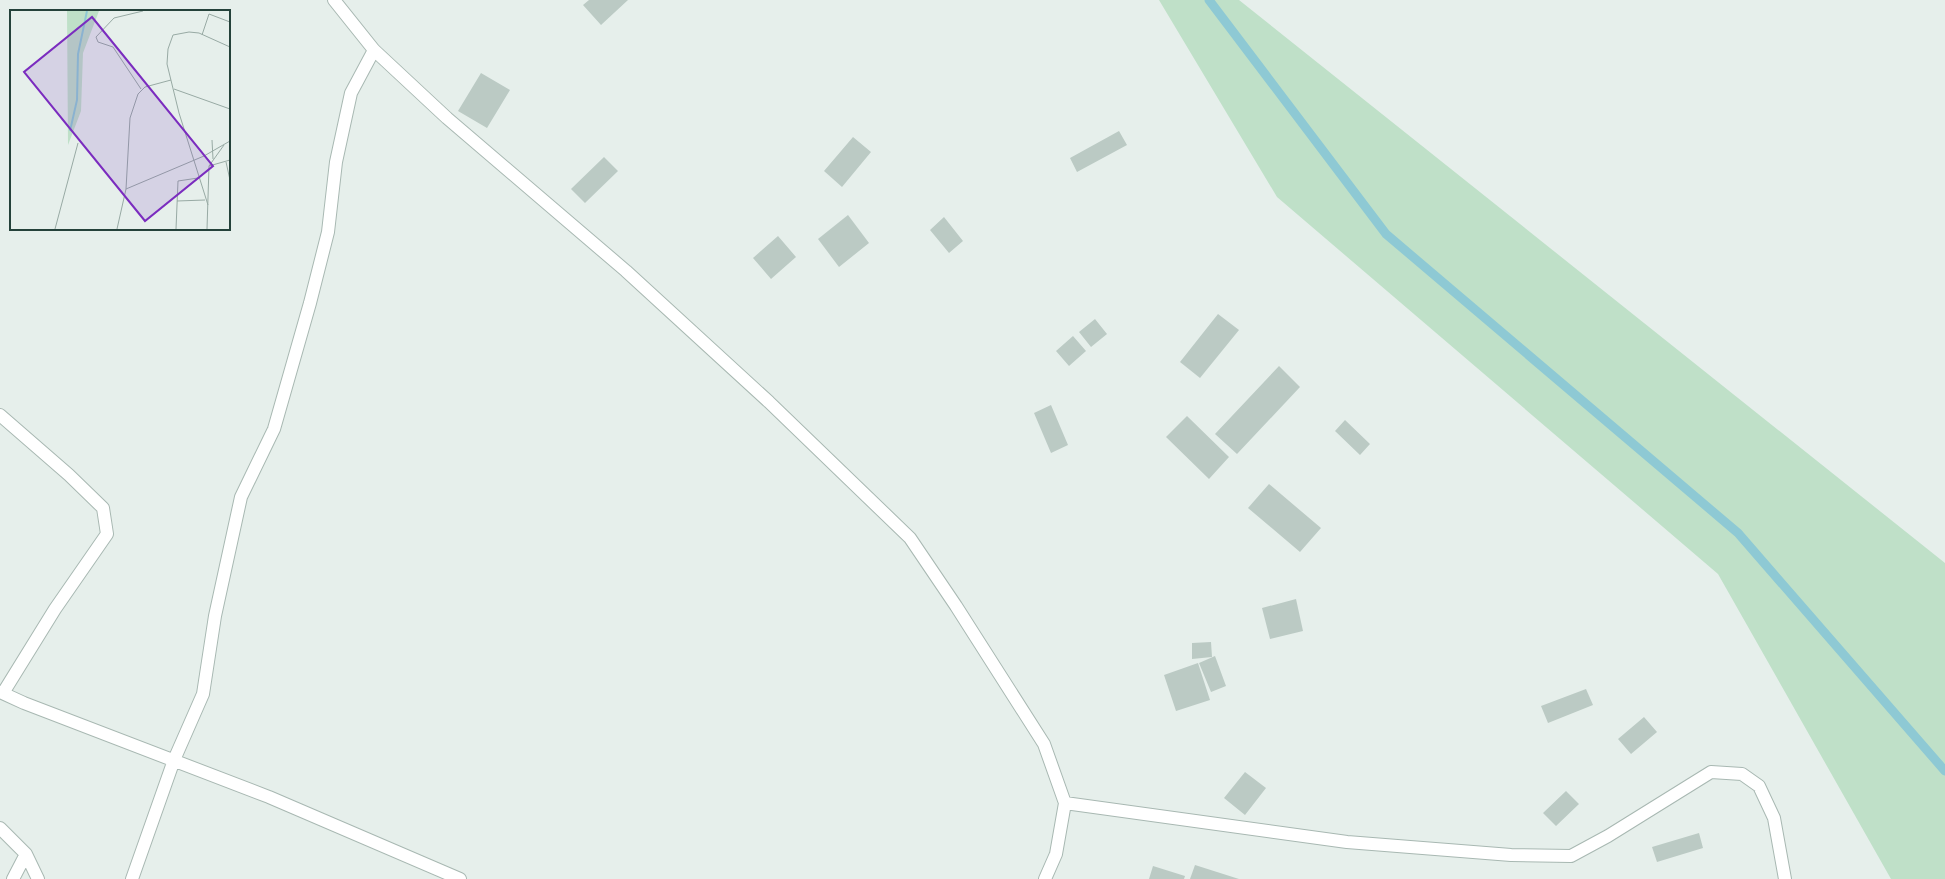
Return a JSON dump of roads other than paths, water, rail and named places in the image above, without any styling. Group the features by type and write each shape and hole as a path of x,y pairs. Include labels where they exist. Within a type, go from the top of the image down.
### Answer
{"street":[{"path":"334,0 374,50 447,118 626,271 769,402 910,538 956,606 1044,744 1064,803 1056,854 1044,879"},
{"path":"132,879 174,760 203,694 215,616 241,497 274,429 310,303 328,232 336,162 351,93 374,50"},
{"path":"0,415 69,475 104,508 107,534 55,609 1,692 24,703 269,797 460,879"},
{"path":"1064,803 1346,842 1511,855 1571,856 1608,836 1711,772 1742,774 1759,786 1774,818 1785,879"},
{"path":"0,828 26,854 38,879"},
{"path":"13,879 26,854"}],"waterway":[{"path":"1209,0 1386,234 1738,533 1945,771"}]}
